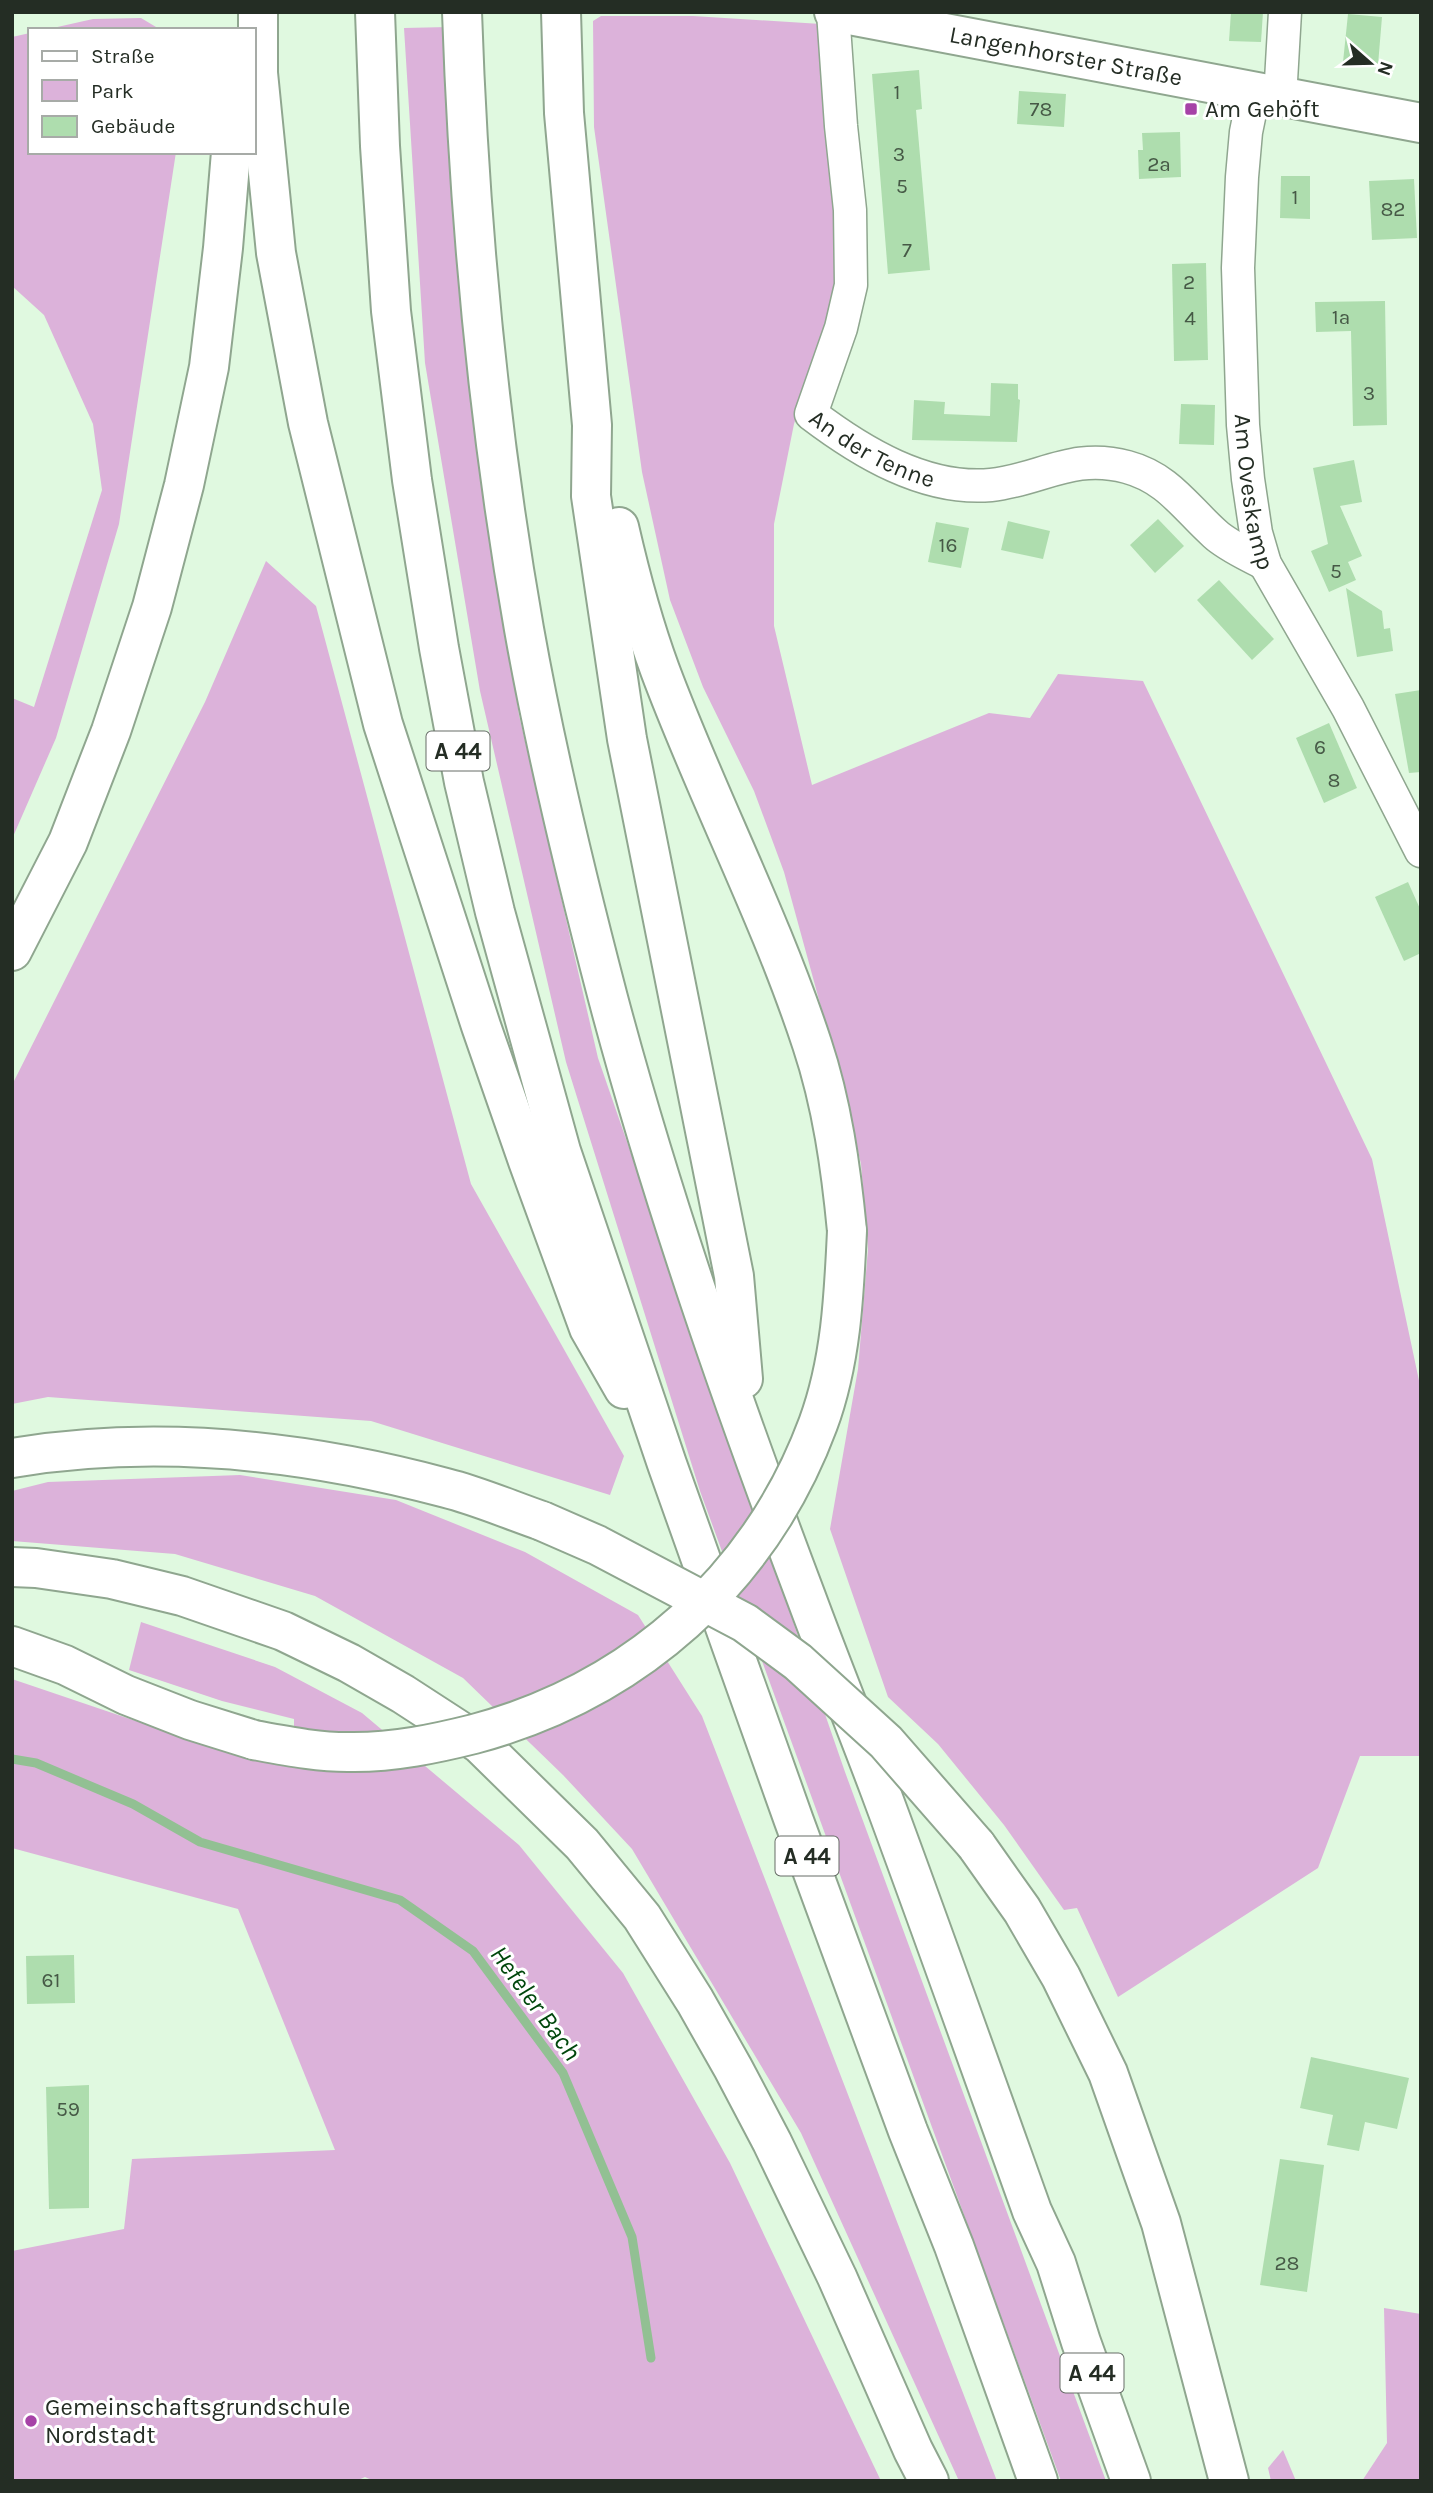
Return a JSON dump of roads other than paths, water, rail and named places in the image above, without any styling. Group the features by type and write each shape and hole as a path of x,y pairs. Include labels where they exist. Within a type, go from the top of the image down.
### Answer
{"main road":[{"path":"258,12 258,73 276,253 309,423 383,724 481,1026 589,1328 667,1464"},
{"name":"A 44","path":"375,12 380,146 391,311 412,480 464,782 495,912 561,1151 667,1464 794,1821 908,2131 954,2246 1038,2481"},
{"name":"A 44","path":"462,12 466,134 479,301 498,466 524,631 576,872 610,1004 644,1123 748,1437 805,1596 880,1790 1032,2211 1056,2263 1081,2342 1132,2481"},
{"path":"561,12 564,113 592,425 591,496 627,739 734,1276 748,1437"},
{"name":"Langenhorster Straße","path":"833,12 1421,123"},
{"path":"12,951 68,842 111,731 152,607 184,485 209,367 231,154"},
{"path":"12,1646 65,1665 126,1695 190,1720 254,1740 289,1747 351,1752 388,1751 439,1743 555,1707 656,1647 702,1605 740,1562 776,1513 803,1458 830,1387 844,1313 847,1231 841,1169 813,1046 762,910 660,669 628,565 592,425"},
{"path":"12,1458 97,1447 252,1451 350,1465 448,1488 542,1521 597,1545 746,1623 798,1662 886,1742 976,1845 1022,1910 1061,1977 1108,2073 1161,2223 1229,2481"},
{"path":"12,1567 112,1579 182,1595 283,1631 349,1663 480,1744 582,1844 642,1917 733,2068 837,2277 929,2481"}],"street":[{"name":"An der Tenne","path":"833,12 850,210 851,285 841,328 811,414 846,440 890,463 955,485 992,485 1074,465 1099,463 1127,467 1152,477 1175,492 1217,536 1265,564"},
{"path":"1267,95 1285,12"},
{"name":"Am Oveskamp","path":"1267,95 1246,132 1238,268 1243,425 1256,533 1265,564 1348,708 1421,851"}],"waterway":[{"name":"Hefeler Bach","path":"12,1759 36,1763 133,1804 200,1842 400,1900 473,1951 563,2073 632,2237 651,2358"}],"place":[{"name":"Am Gehöft","path":"1191,109"},
{"name":"Gemeinschaftsgrundschule Nordstadt","path":"31,2421"}]}
